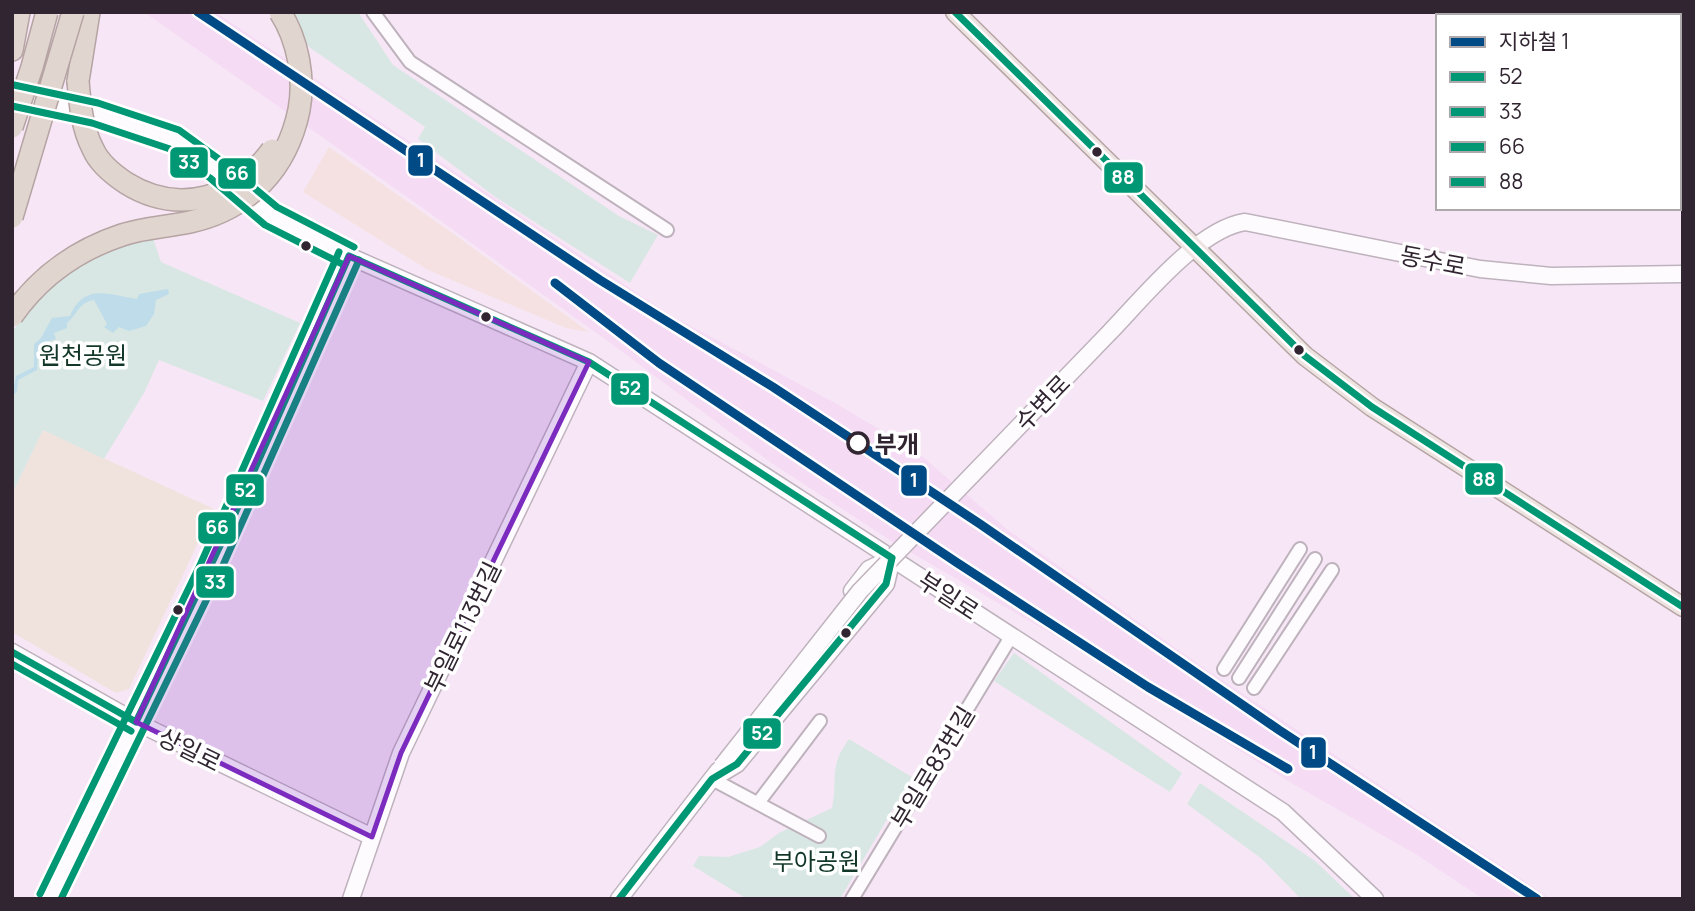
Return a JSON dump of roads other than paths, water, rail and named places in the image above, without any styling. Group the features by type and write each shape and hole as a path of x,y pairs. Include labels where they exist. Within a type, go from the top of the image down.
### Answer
{"highway":[{"path":"12,50 19,12"},
{"path":"12,127 47,12"},
{"path":"12,217 73,12"},
{"path":"89,12 78,81 82,118 93,151 114,175 139,191 168,201 198,199 226,191 246,179 272,151 283,130 289,107 290,83 286,56 275,25 267,12"},
{"path":"12,316 34,288 55,269 96,245 124,234 212,216 242,201 264,183 282,160 295,129 301,101 300,71 295,46 280,12"}],"main road":[{"path":"955,12 1305,356 1363,400 1683,607"}],"street":[{"path":"373,12 410,62 667,230"},
{"name":"부일로","path":"12,95 95,113 175,140 271,216 349,256 589,362 1283,812 1375,899"},
{"name":"동수로","path":"1193,247 1234,224 1244,222 1480,269 1551,276 1683,274"},
{"name":"수변로","path":"619,899 860,591 1193,247"},
{"path":"49,899 229,527 349,256"},
{"name":"부일로113번길","path":"351,899 401,753 589,362"},
{"path":"1224,668 1300,549"},
{"name":"수변로","path":"717,773 715,765 869,569 892,558"},
{"name":"수변로","path":"717,773 737,764 880,592 886,584 892,558"},
{"path":"1239,678 1315,559"},
{"path":"1254,688 1332,570"},
{"name":"부일로83번길","path":"852,899 1012,635"},
{"name":"상일로","path":"12,652 136,722 372,837"},
{"path":"758,803 820,721"},
{"path":"717,773 758,803 820,836"}],"water":[{"path":"168,289 169,294 156,300 154,314 146,326 129,331 119,327 113,333 104,327 107,324 94,300 85,303 67,323 67,328 54,333 56,339 38,345 37,370 18,380 17,391 12,397 16,376 34,367 34,344 41,338 52,318 70,316 76,305 90,295 99,293 137,299 139,294"}],"metro line":[{"name":"1","path":"198,12 600,280 773,387 980,524 1279,730 1537,899"},
{"name":"1","path":"555,283 659,363 956,562 1148,687 1288,769"}],"place":[{"name":"부개","path":"858,443"}],"park label":[{"name":"원천공원","path":"83,354"},
{"name":"부아공원","path":"816,860"}]}
